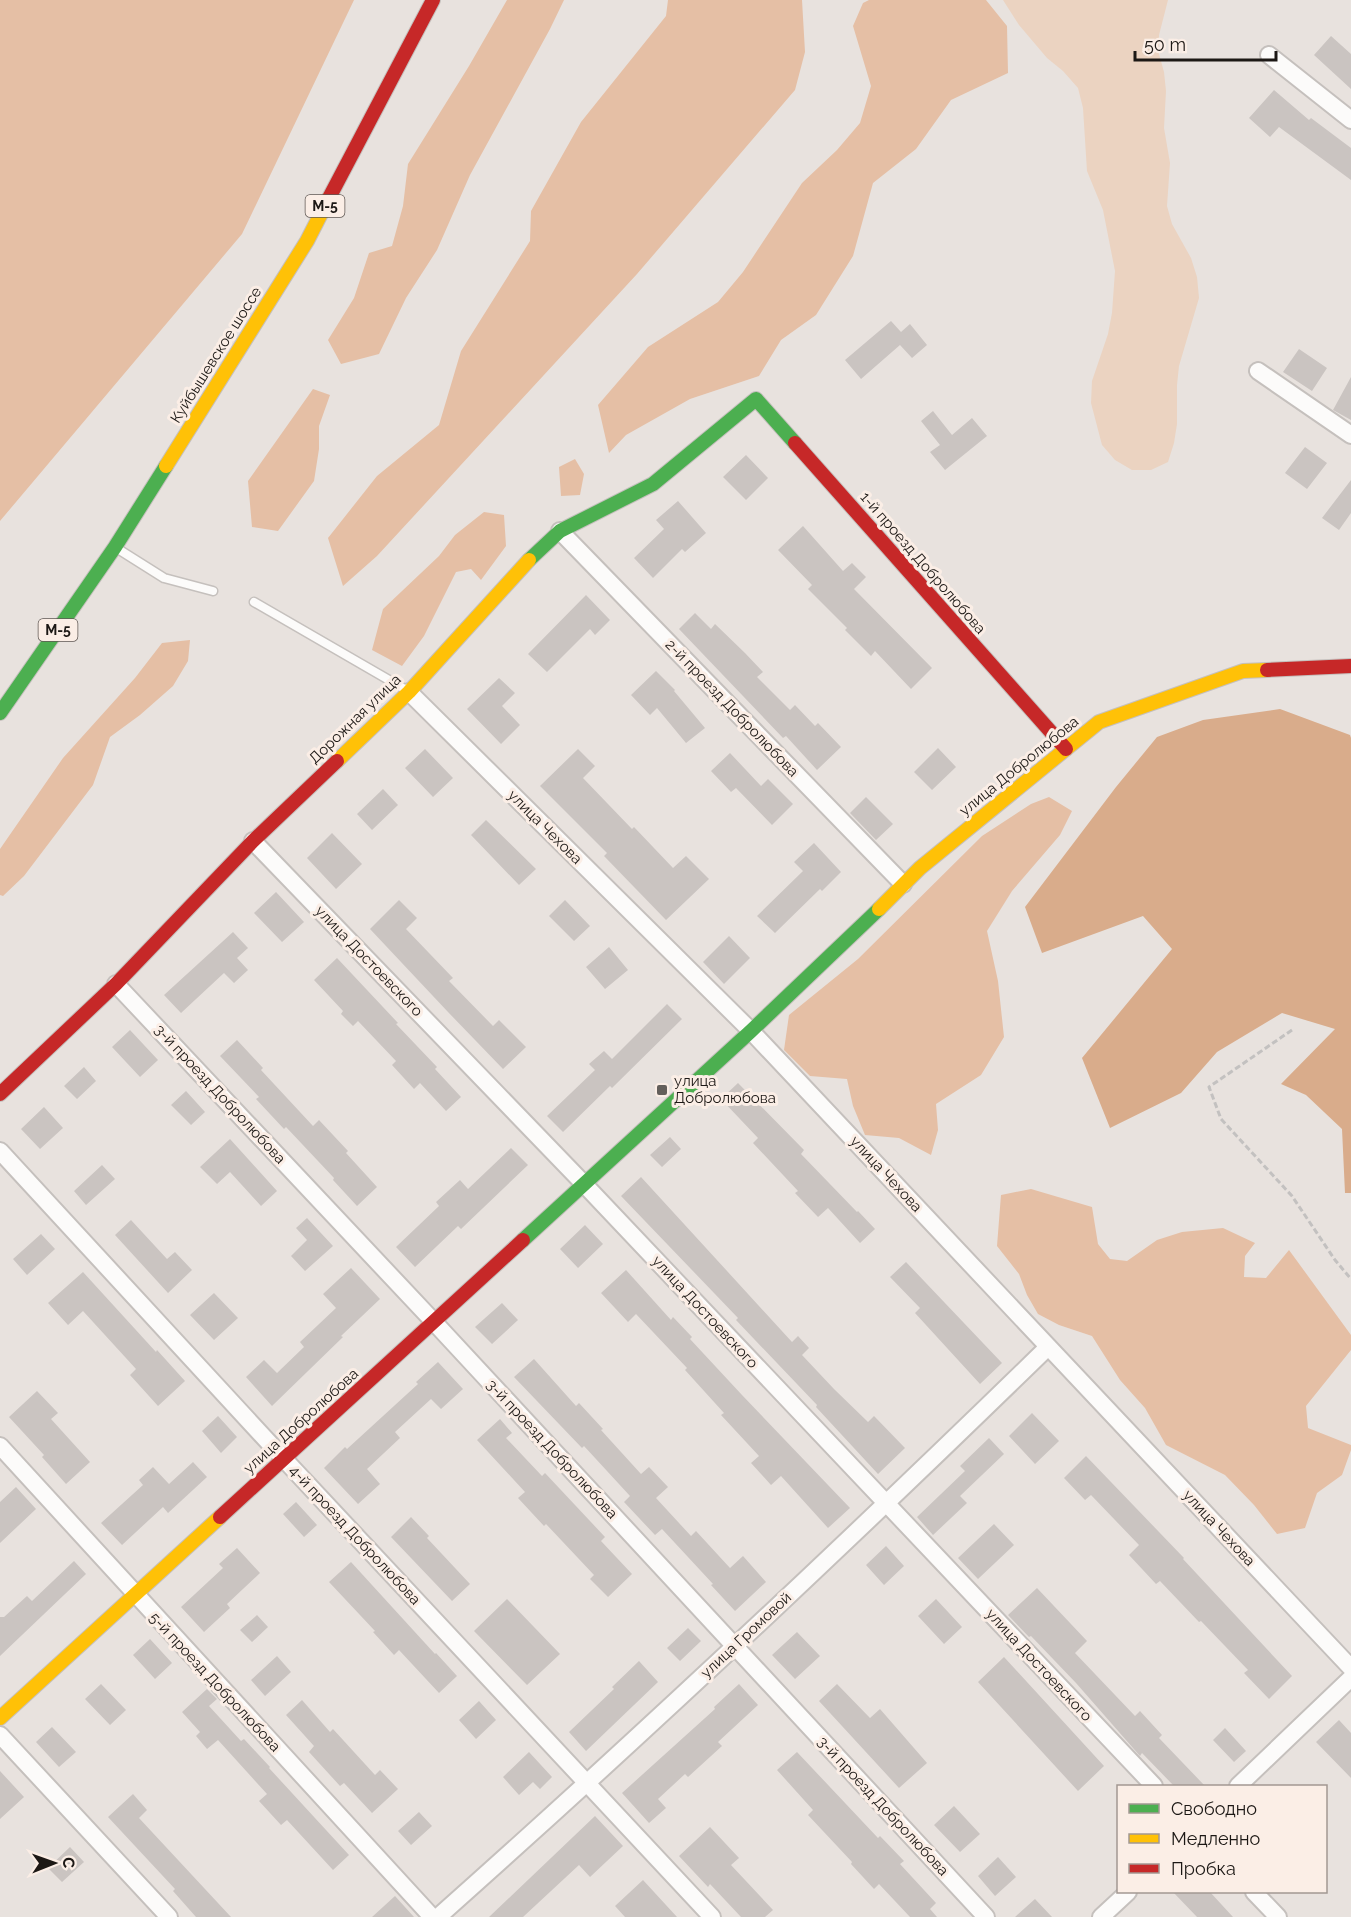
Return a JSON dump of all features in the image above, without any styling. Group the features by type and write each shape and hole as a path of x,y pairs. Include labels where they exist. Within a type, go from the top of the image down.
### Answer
{"main road":[{"name":"Куйбышевское шоссе","path":"0,713 115,547 307,241 433,0"},
{"name":"Дорожная улица","path":"0,1094 116,984 253,841 409,692 523,566 560,531 653,484 756,399"},
{"name":"1-й проезд Добролюбова","path":"756,399 1066,749"},
{"name":"улица Добролюбова","path":"0,1718 751,1031 920,868 1099,722 1244,671 1351,666"}],"street":[{"path":"1269,55 1351,120"},
{"path":"1258,371 1351,435"},
{"name":"2-й проезд Добролюбова","path":"560,531 903,884"},
{"name":"улица Чехова","path":"409,692 751,1031 1351,1668"},
{"name":"улица Достоевского","path":"253,841 584,1184 1153,1785"},
{"name":"3-й проезд Добролюбова","path":"116,984 434,1322 986,1917"},
{"name":"4-й проезд Добролюбова","path":"0,1151 712,1917"},
{"name":"улица Громовой","path":"438,1917 587,1784 887,1504 1048,1347"},
{"name":"5-й проезд Добролюбова","path":"0,1446 432,1917"},
{"path":"1239,1785 1351,1678"},
{"path":"0,1735 169,1917"},
{"path":"1101,1917 1127,1893"},
{"path":"1255,1893 1278,1917"}],"lane":[{"path":"115,547 164,578 213,591"},
{"path":"254,602 409,692"}],"path":[{"path":"1292,1030 1209,1087 1221,1119 1292,1196 1335,1260 1351,1279"}],"shaded area":[{"path":"0,0 354,0 242,234 0,521"},
{"path":"507,0 564,0 470,175 437,250 406,298 379,354 341,364 328,340 354,298 369,253 392,246 403,206 408,164"},
{"path":"668,0 802,0 805,52 795,90 637,274 377,556 343,586 328,538 377,476 439,425 461,351 530,241 531,211 581,122 666,16"},
{"path":"869,0 986,0 1007,26 1008,73 951,100 916,149 873,183 853,256 816,315 781,340 759,376 690,399 626,435 609,453 598,405 648,347 718,302 743,272 802,183 837,150 860,123 871,86 853,26 863,3"},
{"path":"1003,0 1168,0 1159,35 1159,54 1166,91 1164,128 1170,163 1167,206 1172,224 1191,258 1197,277 1199,298 1179,366 1174,443 1168,462 1151,470 1132,470 1115,460 1102,445 1091,403 1092,381 1108,334 1112,313 1115,271 1103,210 1087,171 1083,108 1078,88 1047,58 1019,25"},
{"path":"313,389 330,395 319,426 319,449 314,481 278,531 252,527 248,481"},
{"path":"575,459 584,474 580,495 561,496 559,467"},
{"path":"484,512 504,515 506,546 481,580 471,569 456,572 424,636 402,666 372,650 383,609 439,556 455,535"},
{"path":"190,640 188,661 173,686 110,737 93,785 24,876 3,896 0,895 0,849 63,758 135,678 162,643"},
{"path":"1280,709 1350,735 1351,738 1351,1193 1345,1193 1342,1129 1306,1095 1281,1084 1335,1029 1282,1013 1217,1052 1181,1093 1110,1128 1082,1058 1172,949 1143,916 1042,953 1025,907 1157,737 1203,720"},
{"path":"1049,797 1072,811 1060,835 1012,891 987,931 998,981 1004,1037 981,1075 936,1104 938,1130 931,1155 899,1138 865,1135 853,1106 847,1079 810,1076 784,1050 789,1015 858,959 982,836 1031,804"},
{"path":"1031,1189 1092,1207 1098,1244 1110,1259 1127,1261 1157,1240 1182,1232 1223,1228 1255,1243 1245,1256 1244,1277 1266,1278 1289,1250 1351,1335 1351,1350 1306,1406 1308,1428 1351,1445 1351,1450 1342,1475 1317,1493 1305,1528 1277,1534 1254,1505 1225,1475 1166,1445 1145,1408 1120,1380 1092,1336 1059,1325 1038,1314 1019,1274 997,1246 1001,1195"}],"building":[{"path":"1331,36 1351,54 1351,89 1314,55"},
{"path":"1274,90 1309,120 1311,118 1351,148 1351,180 1279,127 1270,137 1249,118"},
{"path":"891,321 901,332 910,324 927,345 912,358 900,345 861,379 845,360"},
{"path":"1299,349 1327,368 1312,391 1283,372"},
{"path":"1351,377 1351,420 1333,410"},
{"path":"933,411 952,435 972,418 987,436 945,470 930,452 940,445 921,421"},
{"path":"1305,447 1327,463 1307,489 1285,473"},
{"path":"746,455 768,478 746,500 723,477"},
{"path":"1351,480 1351,513 1339,530 1322,518"},
{"path":"678,501 706,533 685,552 682,549 653,578 634,558 664,529 656,520"},
{"path":"803,526 843,571 852,563 866,577 854,589 932,668 911,689 875,651 871,656 845,630 847,628 808,589 812,585 778,550"},
{"path":"586,595 610,620 595,635 590,629 547,672 528,654"},
{"path":"695,613 711,629 715,624 745,653 763,672 757,677 790,710 795,705 815,726 818,723 841,747 817,770 786,736 783,738 679,629"},
{"path":"656,671 675,690 705,728 686,743 657,708 650,715 631,695"},
{"path":"499,678 515,693 502,706 520,725 501,744 467,709"},
{"path":"938,748 956,767 932,790 914,772"},
{"path":"425,749 453,778 433,797 405,768"},
{"path":"578,749 595,766 583,778 632,829 634,827 673,868 686,856 709,879 666,920 604,856 607,853 540,786"},
{"path":"730,753 761,786 768,779 793,804 772,825 736,788 731,792 711,771"},
{"path":"383,789 398,805 372,830 357,814"},
{"path":"866,797 893,824 876,840 850,813"},
{"path":"486,820 536,869 519,885 471,835"},
{"path":"332,833 362,864 336,889 307,858"},
{"path":"814,843 841,872 775,933 757,916 803,871 794,862"},
{"path":"276,892 304,922 282,942 254,913"},
{"path":"399,900 417,918 406,929 453,978 449,981 493,1026 499,1020 526,1047 503,1069 370,929"},
{"path":"565,900 590,926 574,941 549,916"},
{"path":"233,932 248,948 237,958 248,970 234,983 224,973 181,1013 164,995"},
{"path":"729,936 750,958 724,984 703,962"},
{"path":"609,947 628,970 605,989 586,967"},
{"path":"337,958 398,1023 396,1024 437,1067 435,1069 461,1097 446,1111 420,1083 414,1089 392,1065 396,1061 358,1021 353,1026 341,1014 343,1011 314,980"},
{"path":"667,1004 682,1019 612,1088 610,1086 563,1132 547,1116 595,1070 589,1064 604,1051 612,1059"},
{"path":"130,1030 158,1060 140,1077 112,1047"},
{"path":"237,1040 263,1068 261,1070 313,1126 319,1120 377,1187 357,1206 286,1127 284,1129 256,1099 259,1097 220,1056"},
{"path":"84,1067 96,1081 77,1099 64,1086"},
{"path":"738,1083 804,1150 801,1154 875,1229 860,1243 828,1208 818,1217 795,1193 798,1191 753,1143 758,1138 721,1099"},
{"path":"186,1091 205,1112 191,1125 171,1105"},
{"path":"44,1107 63,1128 40,1149 21,1129"},
{"path":"670,1137 681,1149 662,1167 650,1155"},
{"path":"230,1139 277,1191 261,1206 230,1172 217,1184 200,1167"},
{"path":"511,1148 528,1165 461,1229 458,1226 415,1267 396,1247 439,1206 436,1202 460,1180 468,1189"},
{"path":"102,1165 115,1179 86,1205 74,1191"},
{"path":"641,1177 792,1342 798,1336 809,1348 802,1355 834,1389 868,1422 874,1416 905,1448 878,1474 816,1407 817,1405 736,1320 738,1318 621,1196"},
{"path":"307,1218 333,1246 305,1271 291,1256 307,1240 296,1228"},
{"path":"131,1220 167,1259 175,1252 192,1270 168,1293 115,1235"},
{"path":"585,1225 603,1244 578,1268 560,1249"},
{"path":"41,1234 55,1249 27,1275 13,1259"},
{"path":"906,1262 1002,1363 980,1384 915,1313 920,1308 890,1277"},
{"path":"351,1268 380,1299 272,1406 246,1377 264,1360 277,1373 304,1347 300,1342 336,1308 323,1294"},
{"path":"626,1270 671,1320 673,1317 692,1337 690,1339 850,1508 828,1528 781,1476 771,1485 751,1463 759,1456 721,1415 724,1413 685,1370 687,1368 636,1314 628,1322 601,1293"},
{"path":"83,1272 185,1381 158,1406 130,1375 136,1369 83,1311 68,1325 48,1303"},
{"path":"214,1293 238,1318 214,1340 190,1315"},
{"path":"502,1303 518,1320 492,1344 475,1327"},
{"path":"534,1359 576,1406 579,1403 641,1474 649,1467 668,1487 656,1498 691,1536 696,1531 730,1568 743,1556 766,1582 735,1611 662,1529 655,1535 624,1502 630,1496 584,1446 582,1448 514,1377"},
{"path":"438,1362 463,1389 441,1409 431,1399 395,1432 400,1438 367,1469 380,1484 358,1504 324,1468 418,1384 416,1382"},
{"path":"37,1391 58,1413 51,1419 90,1462 66,1484 42,1457 44,1455 9,1417"},
{"path":"1032,1413 1059,1441 1035,1464 1009,1436"},
{"path":"218,1416 237,1437 221,1453 202,1431"},
{"path":"500,1419 512,1433 506,1438 542,1476 545,1473 605,1537 601,1541 632,1574 608,1597 590,1579 594,1575 518,1498 525,1492 477,1440"},
{"path":"989,1438 1004,1454 960,1496 967,1503 933,1535 917,1517 965,1471 960,1466"},
{"path":"1086,1456 1184,1558 1292,1676 1269,1699 1244,1673 1248,1670 1201,1621 1199,1622 1160,1581 1156,1584 1129,1555 1139,1545 1091,1495 1085,1500 1064,1478"},
{"path":"193,1462 207,1477 168,1513 163,1507 122,1545 101,1523 143,1485 139,1480 153,1467 169,1484"},
{"path":"16,1487 36,1509 0,1543 0,1502"},
{"path":"296,1502 317,1525 304,1537 283,1514"},
{"path":"411,1517 429,1536 427,1538 470,1584 452,1601 391,1537"},
{"path":"994,1524 1014,1545 978,1579 958,1558"},
{"path":"886,1546 904,1566 884,1585 866,1565"},
{"path":"237,1548 260,1573 227,1604 230,1608 204,1632 181,1607 223,1568 219,1564"},
{"path":"74,1561 86,1574 0,1656 0,1617 4,1617 27,1596 32,1601"},
{"path":"351,1562 457,1676 439,1693 399,1650 394,1655 329,1582"},
{"path":"1037,1588 1087,1641 1075,1653 1135,1716 1140,1711 1162,1735 1159,1738 1204,1785 1173,1785 1142,1753 1140,1756 1076,1683 1008,1615"},
{"path":"507,1599 560,1654 527,1685 474,1631"},
{"path":"936,1599 962,1627 944,1644 918,1616"},
{"path":"257,1615 268,1627 252,1642 240,1630"},
{"path":"688,1628 701,1641 680,1661 667,1648"},
{"path":"797,1632 820,1656 795,1679 772,1655"},
{"path":"150,1639 172,1663 155,1679 133,1655"},
{"path":"277,1656 291,1672 265,1696 251,1680"},
{"path":"1004,1657 1104,1766 1078,1791 978,1682"},
{"path":"639,1661 658,1682 586,1751 569,1732 614,1689 612,1687"},
{"path":"101,1684 126,1710 110,1725 85,1699"},
{"path":"739,1684 758,1705 718,1742 722,1746 688,1777 685,1774 658,1799 666,1808 649,1823 622,1793 715,1709 714,1707"},
{"path":"837,1684 870,1718 880,1709 927,1763 899,1788 819,1701"},
{"path":"207,1689 217,1699 209,1706 241,1741 244,1739 349,1855 333,1870 287,1820 281,1825 259,1801 267,1794 218,1740 207,1749 196,1736 200,1732 182,1712"},
{"path":"302,1700 330,1732 333,1729 375,1775 380,1770 398,1789 372,1813 344,1783 340,1786 309,1752 314,1746 286,1715"},
{"path":"479,1701 496,1720 476,1739 459,1720"},
{"path":"1339,1720 1351,1733 1351,1778 1316,1742"},
{"path":"52,1727 76,1752 59,1767 36,1742"},
{"path":"1225,1728 1246,1751 1234,1762 1213,1740"},
{"path":"529,1752 552,1777 540,1789 533,1782 519,1795 503,1777"},
{"path":"797,1752 878,1838 880,1836 904,1861 900,1864 936,1903 930,1909 937,1917 910,1917 879,1884 874,1889 808,1815 813,1810 777,1770"},
{"path":"0,1771 24,1797 0,1819"},
{"path":"133,1794 147,1810 139,1818 231,1917 196,1917 173,1891 175,1889 108,1817"},
{"path":"954,1806 980,1834 960,1852 934,1825"},
{"path":"419,1812 432,1826 411,1845 398,1831"},
{"path":"595,1816 623,1846 590,1877 579,1865 523,1917 489,1917"},
{"path":"710,1827 739,1858 731,1865 773,1910 765,1917 741,1917 679,1856"},
{"path":"70,1847 84,1862 62,1882 48,1868"},
{"path":"998,1857 1016,1877 995,1896 978,1876"},
{"path":"643,1880 677,1917 625,1917 615,1906"},
{"path":"1174,1893 1211,1893 1233,1917 1197,1917"},
{"path":"395,1896 414,1917 372,1917"},
{"path":"1035,1899 1052,1917 1015,1917"}],"traffic: fast":[{"path":"529,560 560,531 653,484 756,399 795,443"},
{"path":"0,713 115,547 166,466"},
{"path":"523,1240 751,1031 879,909"}],"traffic: slow":[{"path":"166,466 307,241 329,198"},
{"path":"337,761 409,692 529,560"},
{"path":"879,909 920,868 1099,722 1243,671 1267,670"},
{"path":"0,1718 220,1517"}],"traffic: jam":[{"path":"329,198 433,0"},
{"path":"795,443 1066,749"},
{"path":"1267,670 1351,666"},
{"path":"0,1094 116,984 253,841 337,761"},
{"path":"220,1517 523,1240"}],"place":[{"name":"улица Добролюбова","path":"662,1090"}]}
